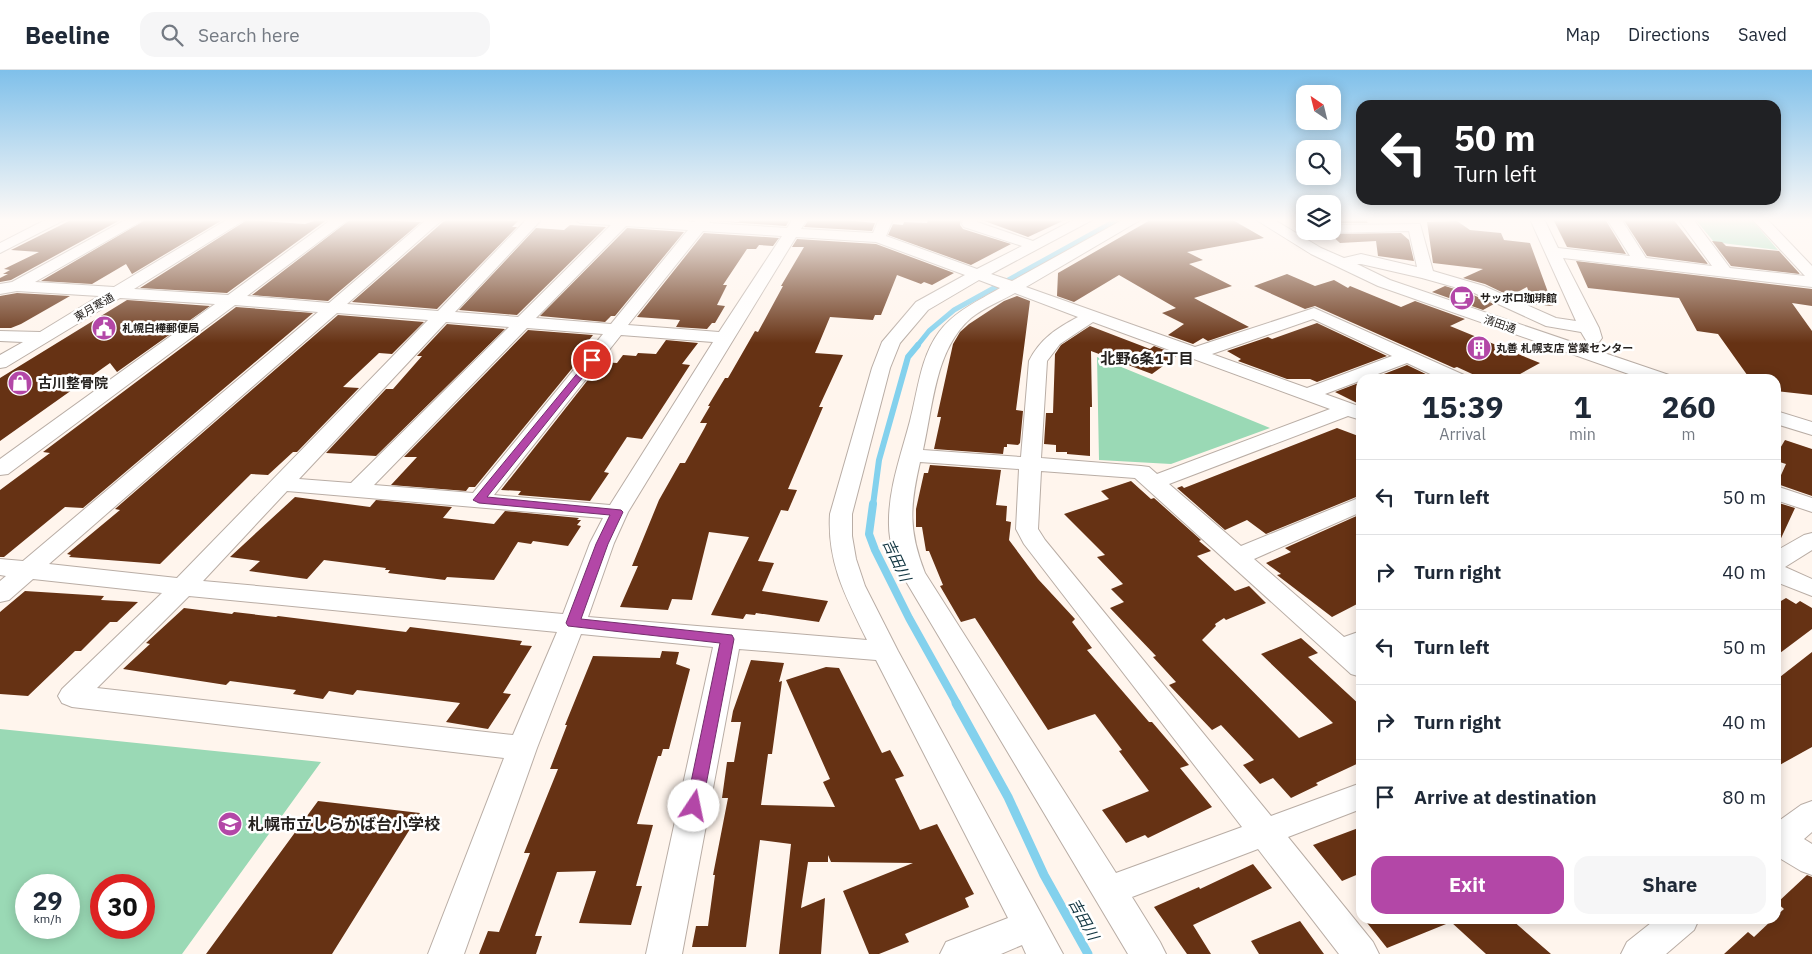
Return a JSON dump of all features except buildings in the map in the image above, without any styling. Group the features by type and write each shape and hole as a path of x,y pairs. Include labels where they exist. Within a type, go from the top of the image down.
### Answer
{"street":[{"path":"17,286 63,260"},
{"name":"東月寒通","path":"0,363 172,260"},
{"path":"0,469 285,260"},
{"path":"0,594 388,260"},
{"path":"496,260 183,587 72,696 522,748"},
{"path":"356,491 585,260"},
{"path":"479,500 673,260"},
{"path":"446,954 522,748 573,623 602,544 617,512 773,260"},
{"path":"939,260 1354,411"},
{"path":"958,954 1038,940 885,651 853,586 844,559 840,536 841,514 891,342 922,306 1010,260"},
{"path":"1057,260 1011,285 966,314 946,333 936,352 911,456 902,504 900,524 902,545 913,573 1148,954"},
{"name":"清田通","path":"1335,260 1412,294 1647,374"},
{"path":"1340,263 1354,260"},
{"path":"1366,260 1426,274 1478,289 1552,322 1590,328"},
{"path":"1423,260 1426,274"},
{"path":"1558,260 1590,328 1600,358"},
{"path":"1626,260 1812,282"},
{"path":"1716,260 1725,272"},
{"path":"1797,260 1812,276"},
{"path":"0,289 17,286 231,300 724,338"},
{"path":"1196,353 1314,313 1446,374"},
{"path":"1091,316 1049,342 1038,361 1026,512 1027,529 1036,544 1361,954"},
{"path":"0,336 42,338"},
{"path":"1361,374 1407,356"},
{"path":"1309,394 1356,376"},
{"path":"1154,482 1354,411"},
{"path":"1781,419 1812,430"},
{"path":"911,456 1141,472 1237,557 1352,644"},
{"path":"280,484 617,512"},
{"path":"1781,495 1812,504"},
{"path":"1237,557 1356,506"},
{"path":"1781,567 1812,540"},
{"path":"0,567 183,587 728,639 885,651"},
{"path":"1781,573 1812,588"},
{"path":"664,954 728,639"},
{"path":"1109,891 1356,798"},
{"path":"1781,837 1812,814"},
{"path":"1781,842 1812,861"},
{"path":"1639,954 1676,924"}],"green space":[{"path":"1097,357 1270,428 1171,464 1099,460"},
{"path":"0,729 321,762 182,954 0,954"}],"waterway":[{"name":"吉田川","path":"917,346 929,331 954,310 1044,260"},
{"name":"吉田川","path":"873,505 879,460 908,357 918,345"},
{"name":"吉田川","path":"873,504 869,534 875,550 909,618 957,704"},
{"name":"吉田川","path":"956,703 1008,797 1044,875 1088,954"}],"place":[{"name":"サッポロ珈琲館","path":"1462,298"},
{"name":"札幌白樺郵便局","path":"104,328"},
{"name":"丸善 札幌支店 営業センター","path":"1479,348"},
{"name":"古川整骨院","path":"20,383"},
{"name":"札幌市立しらかば台小学校","path":"230,824"}],"district":[{"name":"北野6条1丁目","path":"1147,358"}],"route":[{"path":"592,360 479,500 617,512 602,544 573,623 728,639 694,806"}]}
